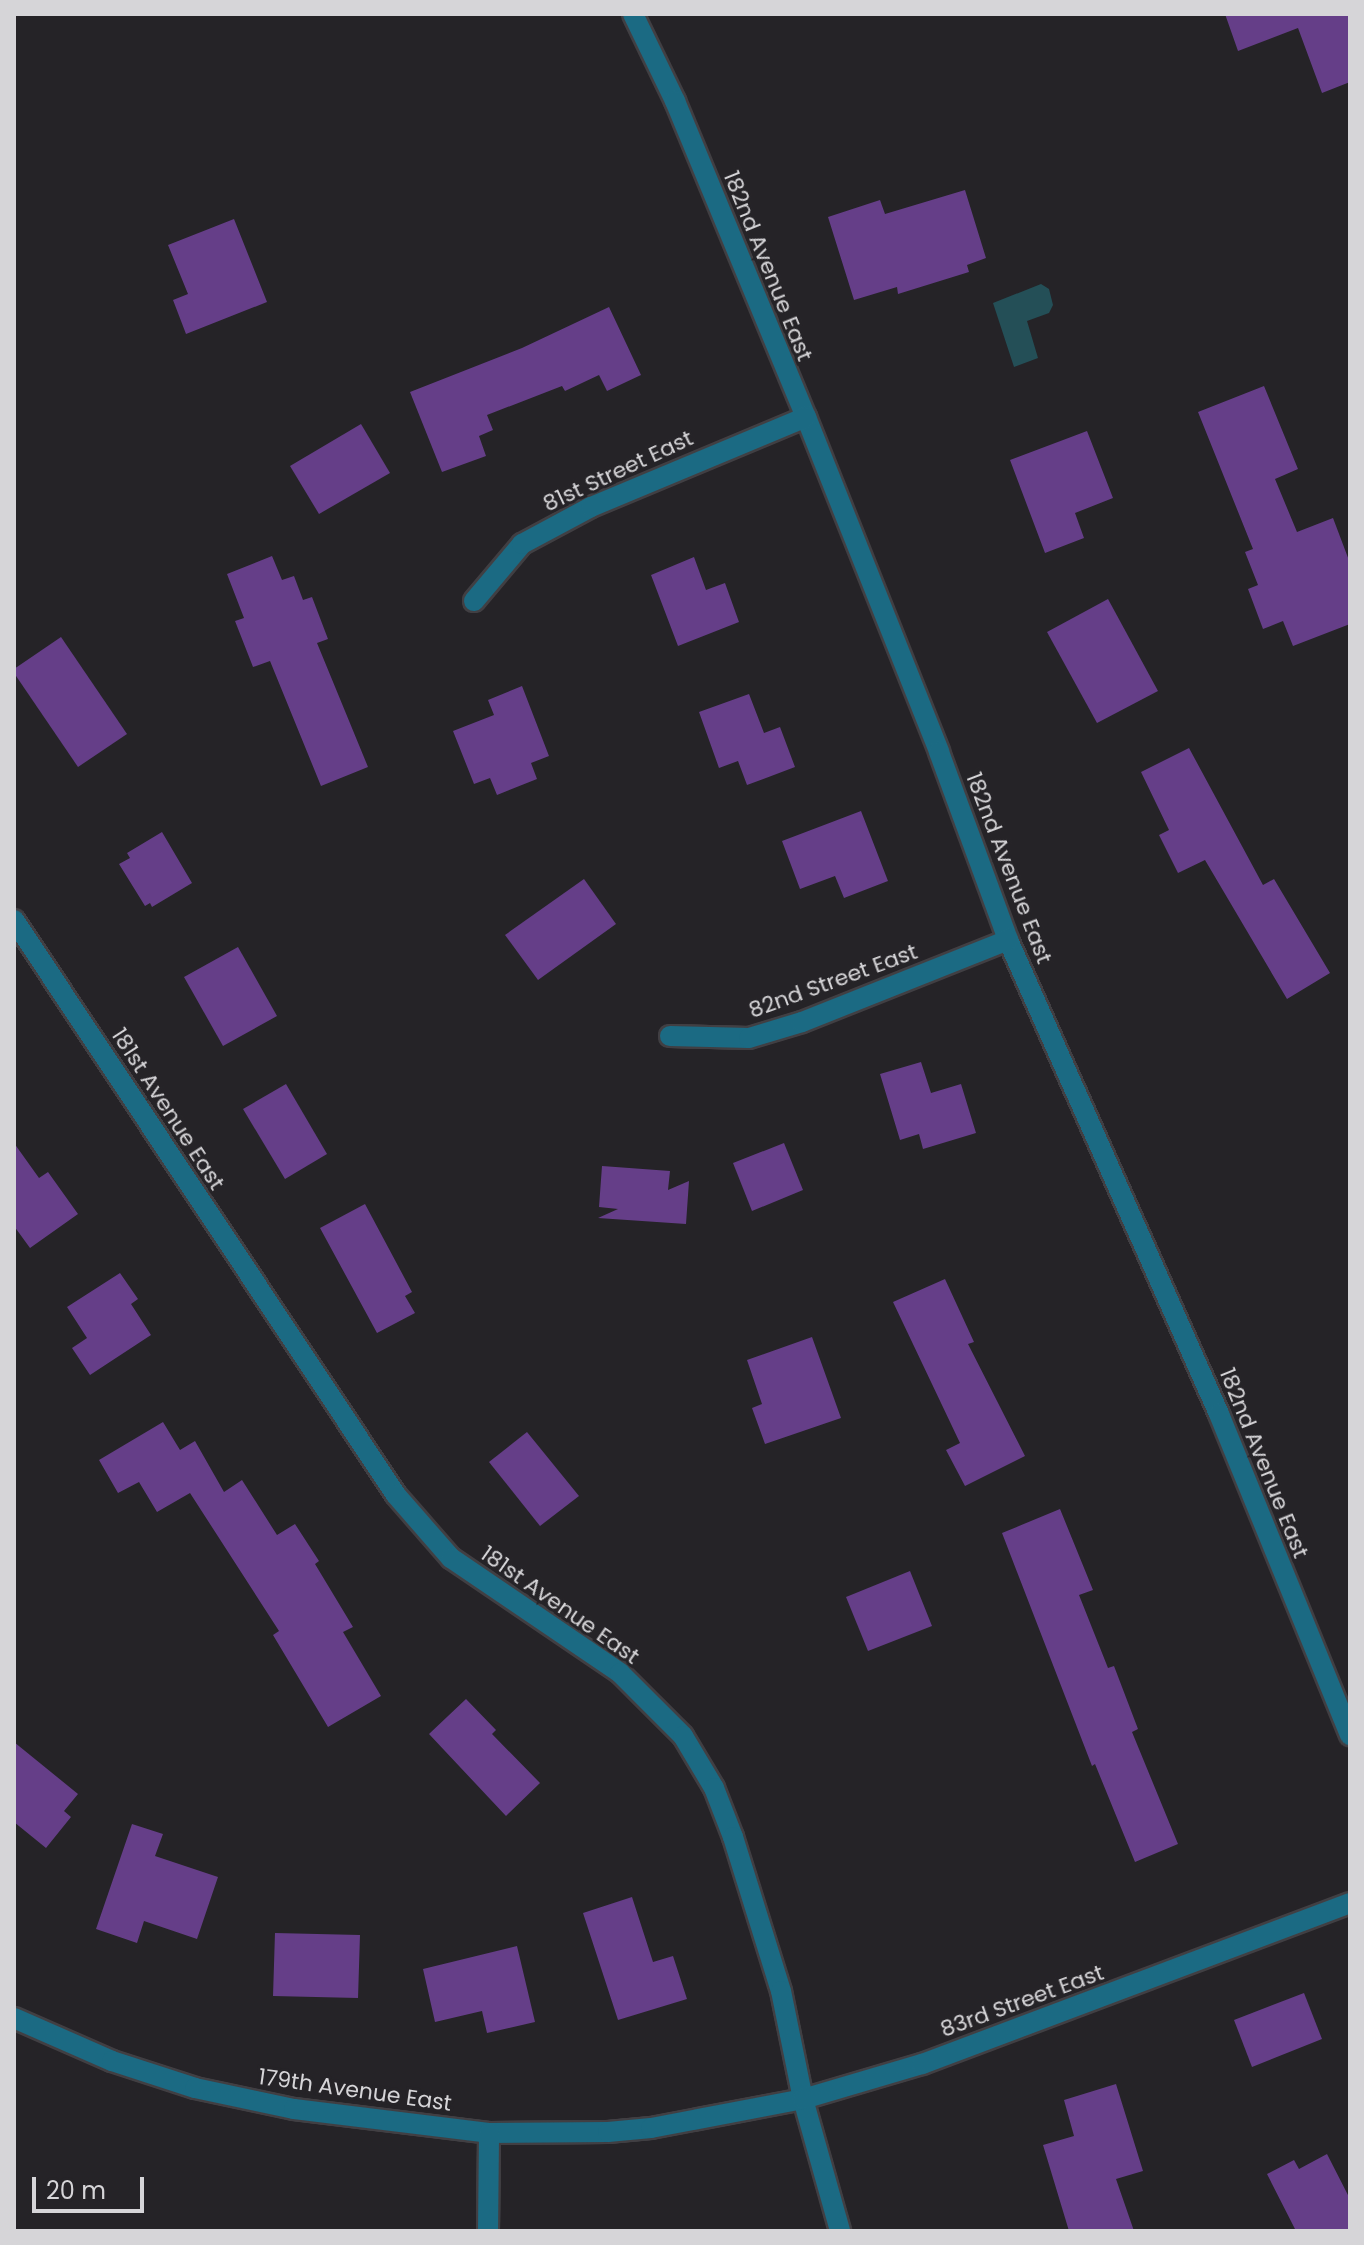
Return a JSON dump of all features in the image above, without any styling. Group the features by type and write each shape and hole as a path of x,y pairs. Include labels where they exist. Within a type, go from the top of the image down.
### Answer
{"street":[{"name":"182nd Avenue East","path":"633,14 675,101 806,417 939,752 1008,940 1219,1414 1350,1735"},
{"name":"81st Street East","path":"474,601 522,544 591,507 806,417"},
{"name":"181st Avenue East","path":"14,920 396,1495 451,1558 620,1673 683,1736 714,1788 733,1837 781,1991 803,2099 840,2231"},
{"name":"82nd Street East","path":"670,1036 749,1038 802,1022 1008,940"},
{"name":"83rd Street East","path":"703,2119 803,2099 922,2064 1350,1903"},
{"name":"179th Avenue East","path":"14,2018 112,2061 195,2088 294,2109 489,2133 608,2132 703,2119"},
{"path":"488,2231 489,2133"}],"water":[{"path":"1041,284 1049,289 1053,305 1049,313 1027,321 1038,358 1014,367 993,303"}],"building":[{"path":"1225,14 1350,14 1350,82 1322,93 1298,28 1238,51"},
{"path":"965,190 986,258 967,265 969,272 898,294 897,287 854,300 828,217 880,200 885,214"},
{"path":"234,219 267,302 186,334 173,300 188,294 168,245"},
{"path":"609,307 641,375 607,391 599,375 565,391 562,386 487,415 493,430 479,436 486,456 442,472 410,392 522,348"},
{"path":"1264,386 1298,469 1275,479 1297,532 1333,518 1350,563 1350,624 1293,646 1283,621 1263,629 1248,589 1258,585 1245,552 1253,549 1198,412"},
{"path":"361,424 390,473 319,514 290,466"},
{"path":"1087,431 1113,498 1075,513 1084,538 1045,553 1010,460"},
{"path":"272,556 282,580 294,576 303,600 312,597 328,639 317,643 368,767 321,786 270,661 253,667 235,621 244,618 227,574"},
{"path":"694,557 706,590 725,583 739,622 678,646 651,575"},
{"path":"1108,599 1158,691 1097,723 1047,632"},
{"path":"61,637 127,734 78,767 14,673 14,669"},
{"path":"522,686 549,756 531,763 537,779 497,795 490,778 474,784 453,731 494,715 488,700"},
{"path":"749,694 764,733 780,727 795,767 747,785 738,761 719,768 699,712"},
{"path":"1189,748 1263,885 1274,879 1330,973 1287,999 1205,860 1178,873 1159,835 1169,830 1141,772"},
{"path":"861,811 888,881 844,898 835,876 800,889 782,841"},
{"path":"162,832 192,883 152,907 150,903 145,906 119,864 130,858 127,853"},
{"path":"584,879 616,924 538,980 505,935"},
{"path":"238,947 277,1016 223,1046 184,977"},
{"path":"921,1062 931,1093 961,1084 976,1133 923,1149 919,1134 900,1140 880,1074"},
{"path":"286,1084 327,1154 285,1179 243,1109"},
{"path":"14,1143 39,1178 48,1172 78,1214 30,1248 14,1226"},
{"path":"784,1143 803,1190 752,1211 733,1163"},
{"path":"602,1166 670,1171 668,1190 689,1181 686,1224 598,1218 618,1209 599,1207"},
{"path":"365,1204 412,1292 405,1296 415,1313 377,1333 320,1228"},
{"path":"120,1273 138,1299 131,1304 151,1335 90,1375 72,1348 87,1338 67,1307"},
{"path":"945,1279 974,1342 968,1344 1025,1456 965,1486 946,1450 960,1443 893,1302"},
{"path":"812,1337 841,1418 765,1444 752,1408 762,1404 747,1360"},
{"path":"163,1422 180,1450 195,1441 224,1492 242,1480 277,1535 295,1524 319,1561 315,1564 353,1627 343,1632 381,1696 328,1727 273,1635 279,1631 190,1493 157,1512 139,1482 118,1493 99,1460"},
{"path":"527,1432 579,1496 540,1526 489,1462"},
{"path":"1060,1509 1093,1590 1079,1595 1108,1668 1114,1666 1138,1729 1132,1732 1178,1844 1135,1862 1095,1764 1092,1766 1002,1533"},
{"path":"910,1571 932,1626 868,1651 846,1597"},
{"path":"466,1699 496,1730 492,1734 540,1783 506,1816 429,1734"},
{"path":"14,1742 78,1794 64,1811 71,1817 46,1848 14,1822"},
{"path":"132,1824 163,1834 155,1856 218,1877 197,1939 144,1921 137,1943 96,1929"},
{"path":"632,1897 653,1962 673,1956 687,1999 618,2020 583,1913"},
{"path":"275,1933 360,1935 358,1998 273,1996"},
{"path":"517,1946 535,2022 487,2033 482,2011 435,2022 423,1969"},
{"path":"1304,1993 1322,2039 1252,2067 1234,2020"},
{"path":"1116,2084 1143,2171 1116,2179 1134,2231 1069,2231 1043,2145 1074,2136 1064,2100"},
{"path":"1327,2154 1350,2199 1350,2231 1296,2231 1267,2174 1294,2160 1299,2169"}]}
